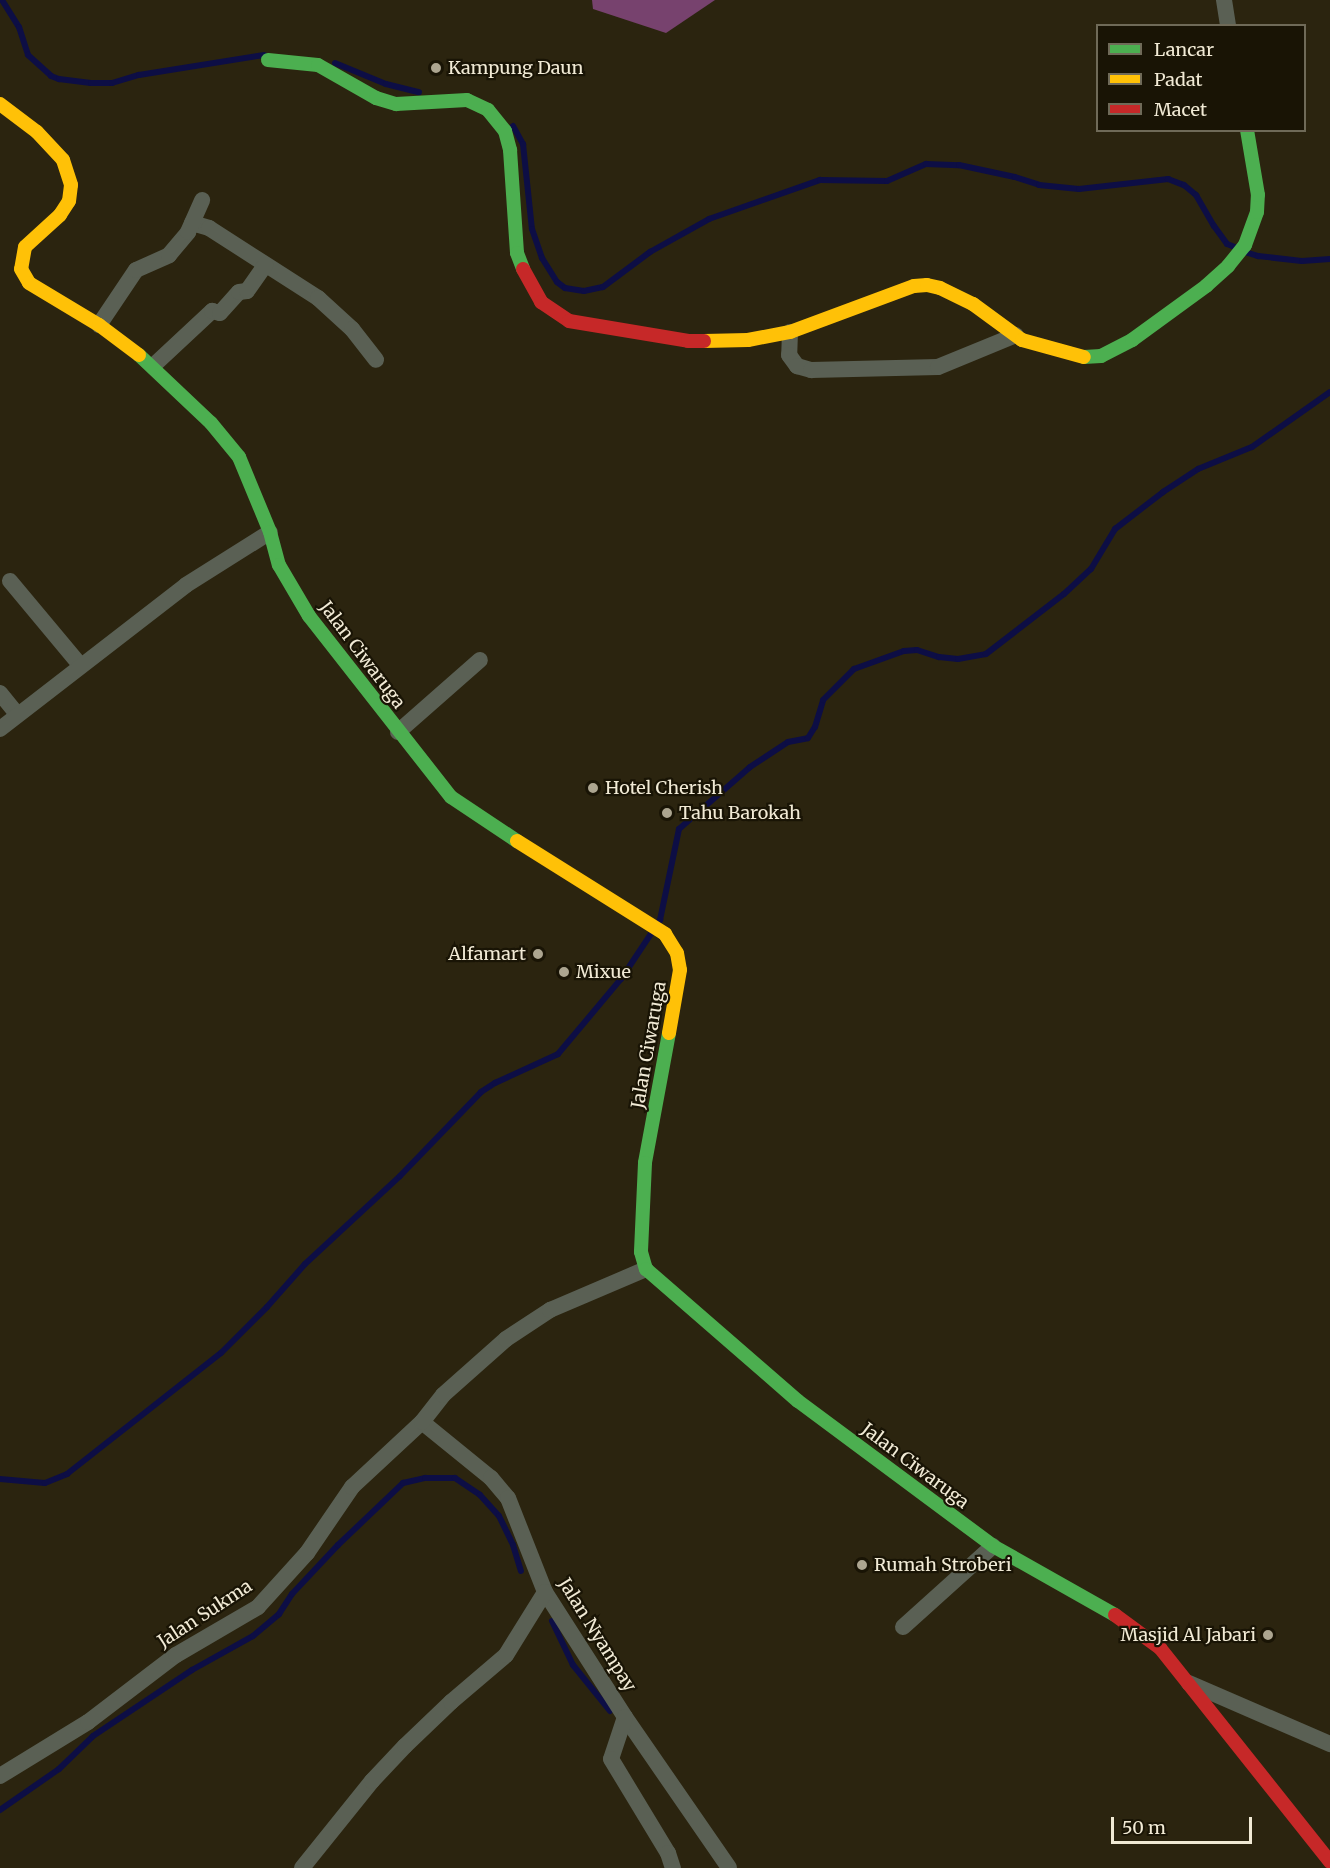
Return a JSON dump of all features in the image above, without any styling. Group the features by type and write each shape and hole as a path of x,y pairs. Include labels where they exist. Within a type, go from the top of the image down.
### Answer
{"street":[{"path":"1224,0 1228,24"},
{"path":"268,60 318,65 376,98 396,105 467,100 488,110 505,131 510,150 517,252 529,284 541,302 569,321 688,341 748,340 790,332 903,290 927,285 940,288 972,304 1016,335 1044,348 1086,357 1101,356 1132,340 1206,286 1228,266 1245,245 1257,212 1258,195 1247,132"},
{"name":"Jalan Ciwaruga","path":"0,104 37,132 63,160 72,185 69,201 60,215 25,247 21,269 29,283 99,325 153,366 211,423 239,458 270,532 279,565 309,616 451,797 665,934 677,953 680,970 645,1163 641,1252 646,1269 798,1401 993,1546 1104,1607 1160,1648 1330,1862"},
{"path":"99,325 136,270 169,255 192,223 202,200"},
{"path":"192,223 209,228 318,298 352,329 376,360"},
{"path":"153,366 212,311 219,313 239,292 247,291 265,265"},
{"path":"790,332 789,355 797,366 811,370 938,367 1016,335"},
{"path":"0,729 186,585 270,532"},
{"path":"10,581 80,665"},
{"path":"398,732 480,660"},
{"path":"0,693 17,714"},
{"path":"422,1422 443,1395 506,1339 550,1310 646,1269"},
{"name":"Jalan Nyampay","path":"422,1422 491,1478 508,1498 545,1592 625,1717 729,1868"},
{"name":"Jalan Sukma","path":"0,1776 88,1722 176,1655 258,1607 307,1553 352,1487 422,1422"},
{"path":"903,1627 993,1546"},
{"path":"302,1868 372,1781 405,1746 451,1702 506,1655 545,1592"},
{"path":"1190,1683 1330,1744"},
{"path":"625,1717 611,1759 668,1853 673,1868"}],"shaded area":[{"path":"592,0 715,0 666,33 593,9"}],"waterway":[{"path":"2,0 19,27 28,55 51,76 59,79 112,83 139,75 264,55"},
{"path":"335,63 386,84 419,92"},
{"path":"513,126 523,144 532,229 542,258 557,282 565,288 584,291 603,287 650,252 709,219 820,180 887,181 926,164 959,165 1015,177 1039,185 1079,189 1168,179 1184,185 1196,195 1227,244 1235,247"},
{"path":"1245,252 1258,256 1302,261 1330,259"},
{"path":"0,1479 45,1483 67,1474 221,1353 267,1307 305,1264 400,1176 481,1092 495,1083 558,1054 621,979 660,920 679,829 750,767 788,742 808,738 815,727 823,700 854,669 904,651 917,650 939,657 958,659 986,654 1064,594 1091,569 1115,529 1163,492 1198,469 1252,447 1330,392"},
{"path":"0,1810 59,1769 93,1736 192,1670 253,1636 279,1614 292,1594 338,1545 403,1483 425,1478 455,1478 480,1495 499,1516 513,1545 521,1571"},
{"path":"552,1621 573,1665 610,1711"}],"traffic: fast":[{"path":"268,60 318,65 376,98 396,104 467,100 488,110 505,131 510,150 517,253 523,269"},
{"path":"1084,357 1101,356 1132,340 1206,286 1228,266 1245,245 1257,212 1258,195 1247,132"},
{"path":"139,355 211,423 239,457 270,532 279,565 309,616 451,797 517,841"},
{"path":"669,1033 645,1163 641,1252 646,1269 798,1401 993,1546 1115,1615"}],"traffic: slow":[{"path":"0,104 37,132 63,160 71,185 69,201 60,215 25,247 21,269 29,283 99,325 139,355"},
{"path":"704,341 748,340 790,332 914,286 927,285 940,288 973,304 1022,340 1084,357"},
{"path":"517,841 665,934 677,953 680,970 669,1033"}],"traffic: jam":[{"path":"523,269 541,302 569,321 688,341 704,341"},
{"path":"1115,1615 1160,1648 1330,1862"}],"place":[{"name":"Kampung Daun","path":"436,68"},
{"name":"Hotel Cherish","path":"593,788"},
{"name":"Tahu Barokah","path":"667,813"},
{"name":"Alfamart","path":"538,954"},
{"name":"Mixue","path":"564,972"},
{"name":"Rumah Stroberi","path":"862,1565"},
{"name":"Masjid Al Jabari","path":"1268,1635"}]}
